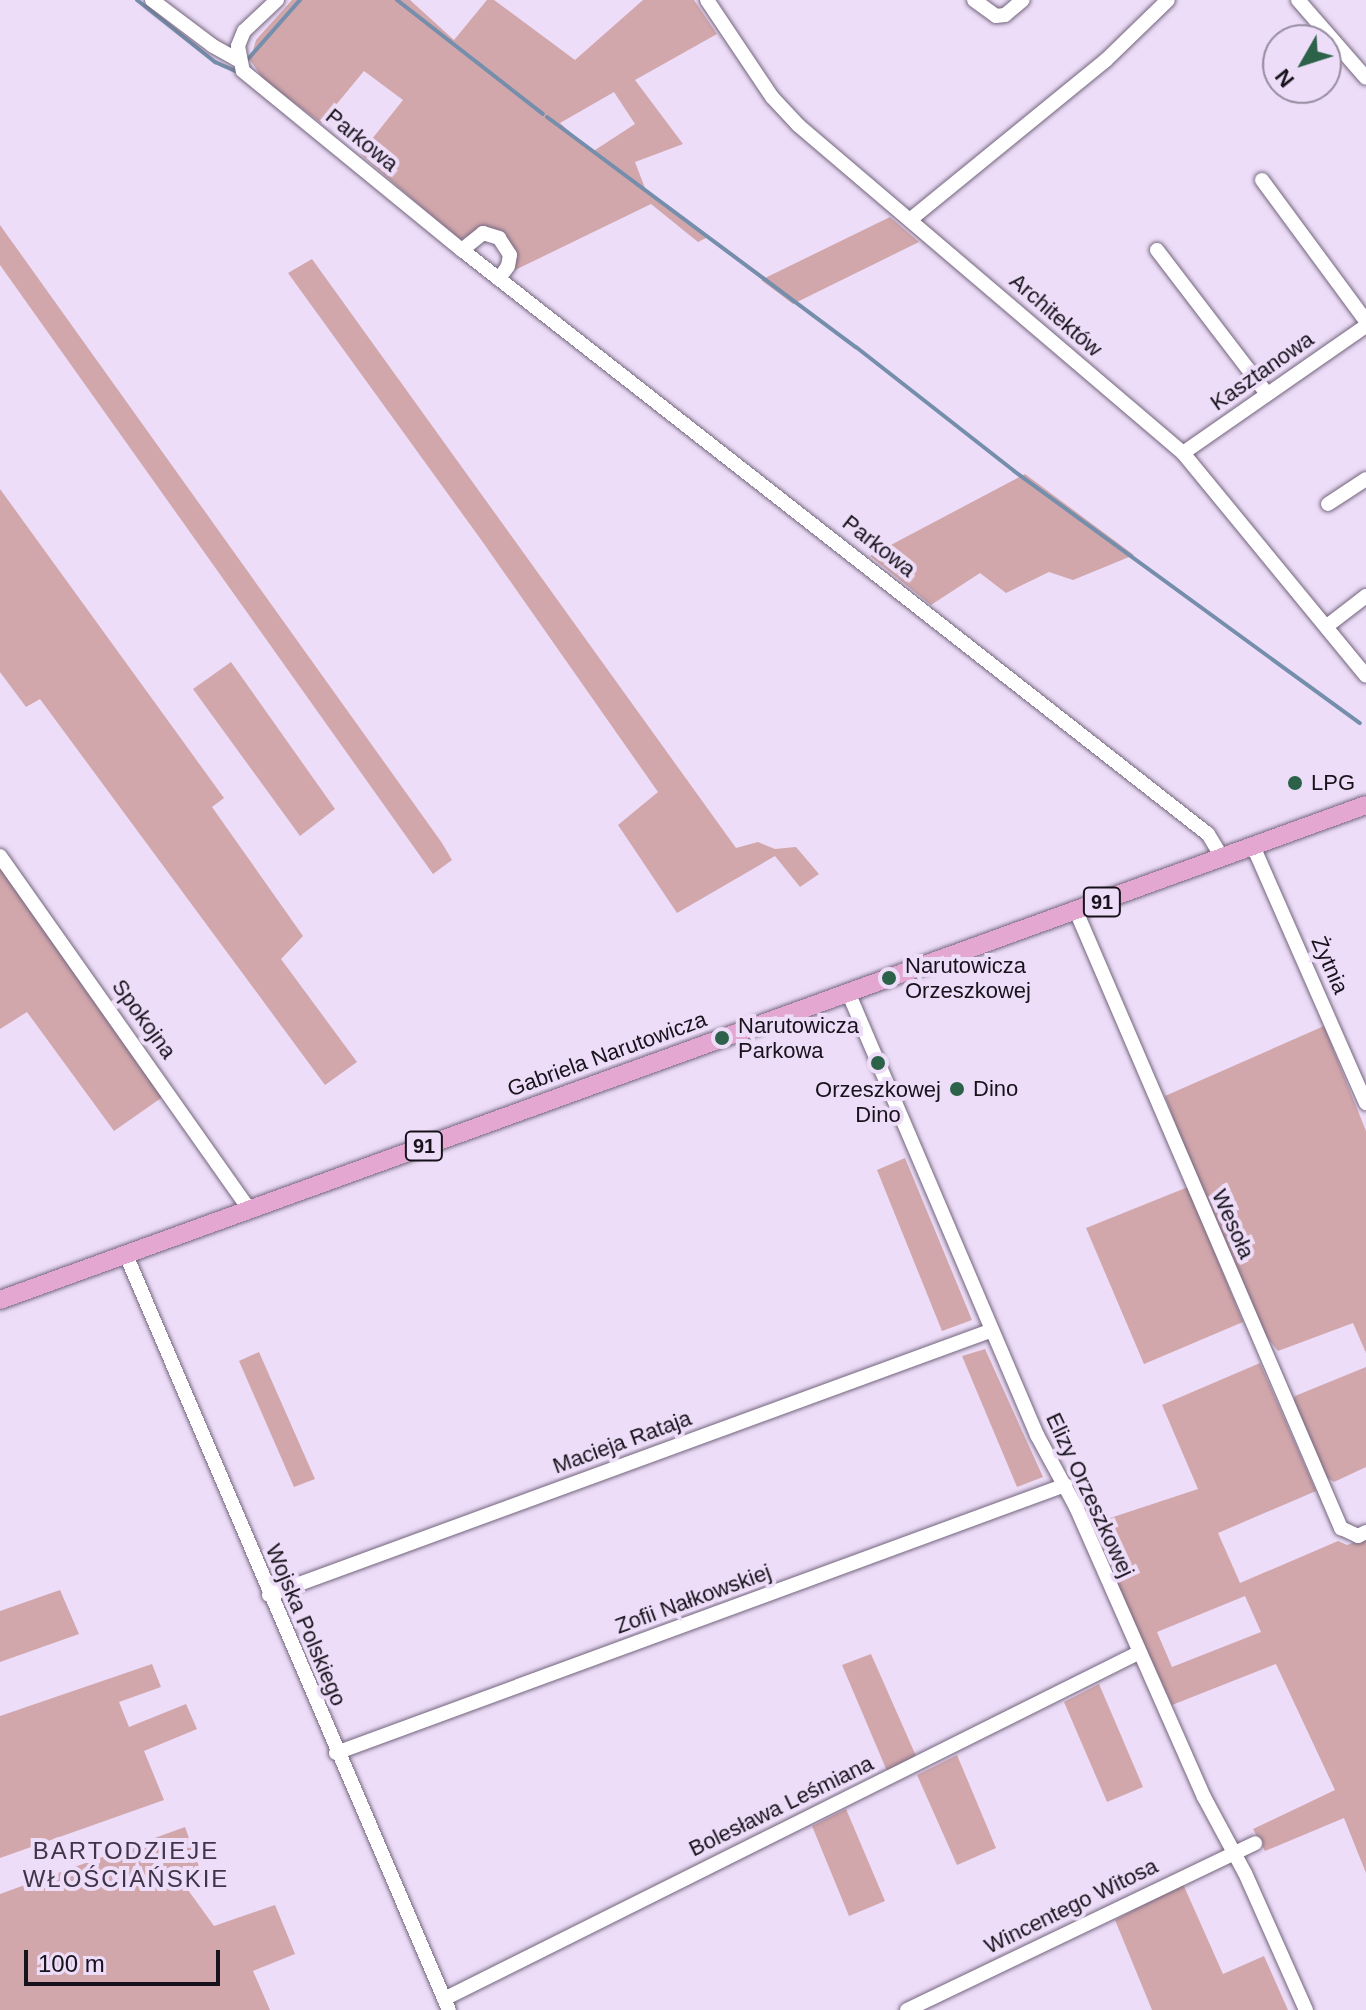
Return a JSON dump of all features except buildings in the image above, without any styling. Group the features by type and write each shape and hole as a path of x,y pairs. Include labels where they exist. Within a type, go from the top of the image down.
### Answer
{"main road":[{"name":"Gabriela Narutowicza","path":"0,1300 1366,805"}],"street":[{"name":"Parkowa","path":"152,0 213,46 238,53 243,71 264,90 462,250 1208,834 1222,857"},
{"path":"238,53 244,31 277,0"},
{"name":"Architektów","path":"707,0 772,97 798,125 1183,453 1366,676"},
{"path":"974,0 989,14 996,16 1005,15 1023,0"},
{"path":"911,219 1106,60 1168,0"},
{"path":"1298,0 1366,78"},
{"path":"1262,180 1366,323"},
{"path":"462,250 483,233 499,238 510,255 508,266 499,279"},
{"path":"1157,250 1267,394"},
{"name":"Kasztanowa","path":"1183,453 1366,323"},
{"path":"1328,504 1366,479"},
{"path":"1327,626 1366,596"},
{"name":"Żytnia","path":"1253,846 1366,1103"},
{"name":"Spokojna","path":"0,856 249,1209"},
{"name":"Wesoła","path":"1076,911 1341,1528 1358,1536 1366,1532"},
{"name":"Elizy Orzeszkowej","path":"848,992 990,1331 1037,1435 1065,1485 1204,1797 1233,1851 1306,2010"},
{"name":"Wojska Polskiego","path":"126,1255 444,2006"},
{"name":"Macieja Rataja","path":"269,1595 990,1331"},
{"name":"Zofii Nałkowskiej","path":"336,1753 1065,1485"},
{"name":"Bolesława Leśmiana","path":"444,2006 1138,1653"},
{"name":"Wincentego Witosa","path":"907,2010 1255,1843"}],"shaded area":[{"path":"292,0 410,0 454,40 487,0 494,0 575,60 643,0 694,0 717,34 635,80 683,144 635,162 645,188 708,237 698,242 651,204 511,272 513,250 481,229 460,240 360,154 403,100 364,71 321,123 264,80 250,60 256,40","holes":["614,92 635,124 592,152 560,123"]},
{"path":"890,217 919,242 793,304 761,280"},
{"path":"0,225 442,843 452,860 433,874 0,265"},
{"path":"312,259 736,848 758,842 775,849 796,847 819,874 800,887 775,856 677,913 618,825 658,792 288,273"},
{"path":"1025,474 1134,555 1073,580 1049,572 1006,593 980,573 931,605 870,556"},
{"path":"0,489 224,798 212,807 303,936 281,959 357,1062 325,1085 40,699 26,707 0,672"},
{"path":"231,662 335,809 300,836 193,689"},
{"path":"0,867 164,1096 114,1131 27,1012 0,1029"},
{"path":"1324,1026 1366,1131 1366,1353 1353,1323 1278,1351 1265,1335 1204,1200 1165,1096"},
{"path":"905,1158 972,1320 942,1331 877,1170"},
{"path":"1188,1187 1243,1322 1144,1364 1086,1228"},
{"path":"985,1349 1043,1477 1017,1487 962,1356"},
{"path":"259,1352 315,1479 294,1487 239,1361"},
{"path":"1260,1363 1316,1491 1218,1533 1240,1583 1338,1541 1347,1545 1366,1538 1366,1873 1344,1818 1265,1851 1253,1829 1335,1790 1276,1664 1172,1705 1089,1525 1198,1489 1162,1405","holes":["1245,1596 1261,1632 1172,1667 1157,1632"]},
{"path":"1366,1367 1366,1467 1334,1482 1324,1476 1293,1403 1295,1396"},
{"path":"60,1590 79,1634 0,1662 0,1611"},
{"path":"871,1654 916,1756 887,1771 842,1665"},
{"path":"152,1664 161,1687 119,1702 129,1727 186,1704 197,1729 144,1751 164,1800 0,1858 0,1716"},
{"path":"1099,1684 1143,1787 1107,1802 1064,1702"},
{"path":"957,1755 996,1848 957,1865 917,1775"},
{"path":"846,1809 885,1901 849,1916 812,1826"},
{"path":"185,1827 202,1875 183,1883 214,1926 275,1905 295,1954 253,1971 270,2010 0,2010 0,1894"},
{"path":"1183,1884 1223,1974 1264,1956 1288,2010 1152,2010 1115,1920"}],"waterway":[{"path":"137,0 215,62 235,71"},
{"path":"248,59 300,0"},
{"path":"397,0 543,114"},
{"path":"547,117 856,347 1014,471 1360,723"}],"place":[{"name":"LPG","path":"1295,783"},
{"name":"Narutowicza Orzeszkowej","path":"889,978"},
{"name":"Narutowicza Parkowa","path":"722,1038"},
{"name":"Orzeszkowej Dino","path":"878,1063"},
{"name":"Dino","path":"957,1089"}],"district":[{"name":"BARTODZIEJE WŁOŚCIAŃSKIE","path":"126,1865"}]}
